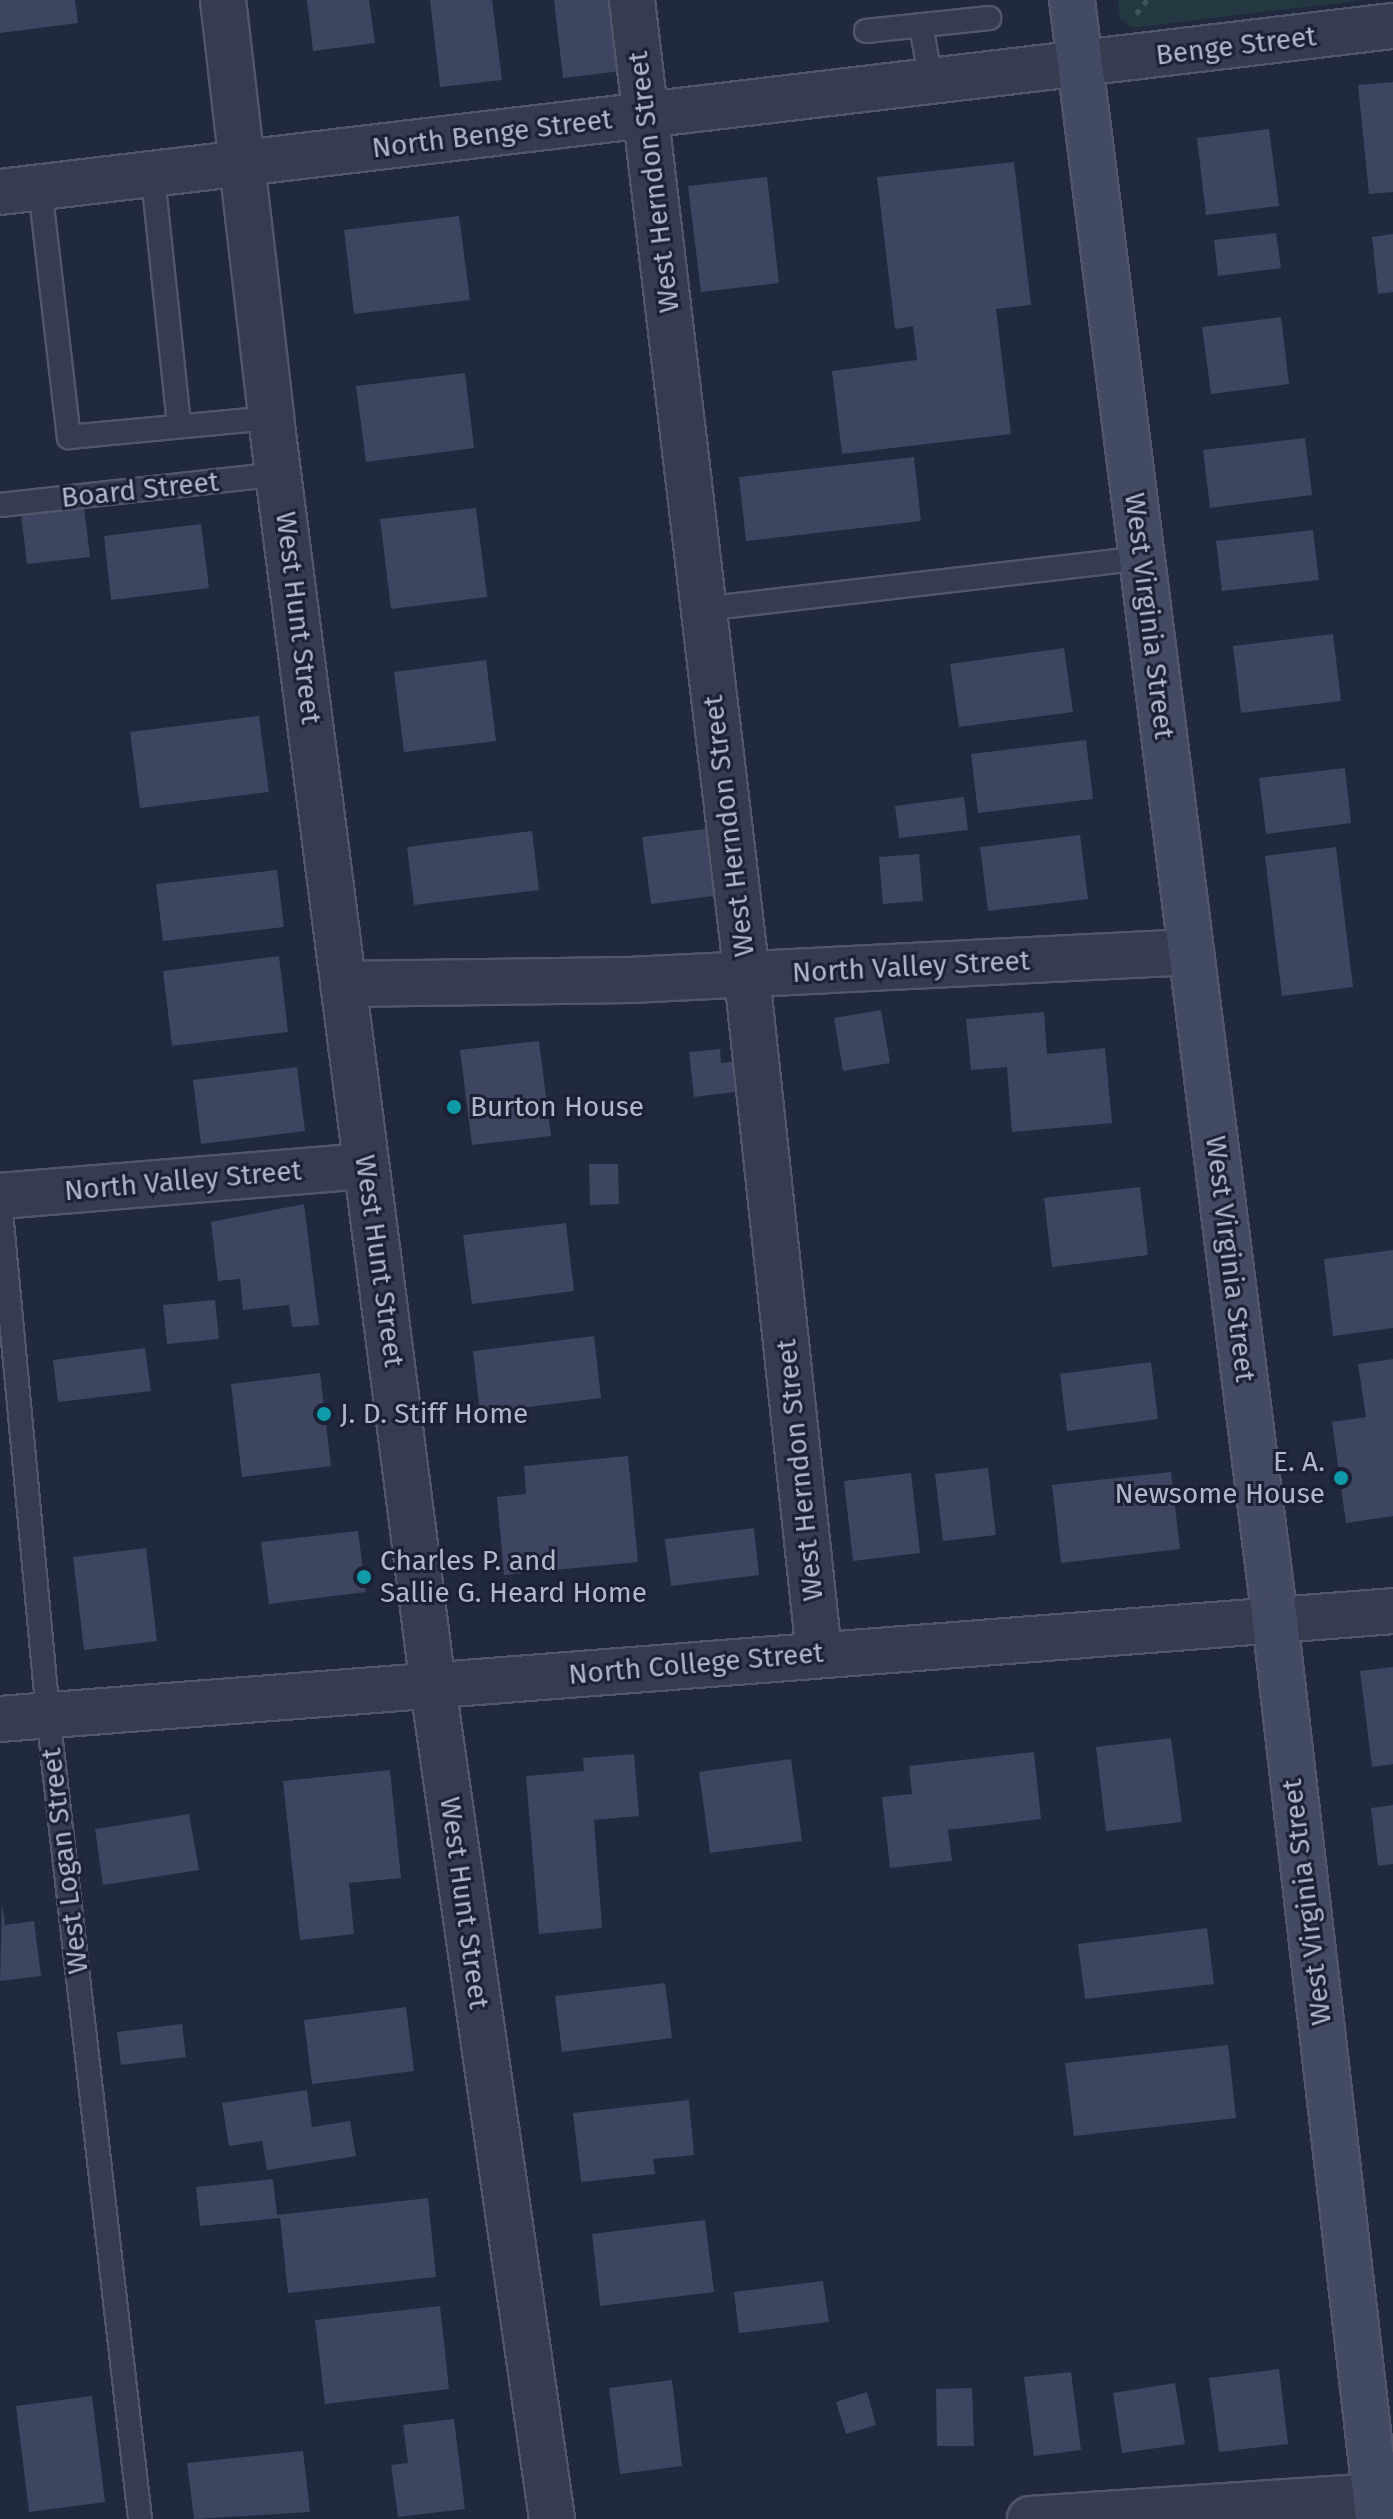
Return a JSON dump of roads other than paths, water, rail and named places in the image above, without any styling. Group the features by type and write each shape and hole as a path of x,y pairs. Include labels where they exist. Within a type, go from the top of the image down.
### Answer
{"main road":[{"name":"West Virginia Street","path":"1072,0 1382,2503"}],"street":[{"name":"West Hunt Street","path":"223,0 271,418 433,1687 552,2519"},
{"name":"West Herndon Street","path":"632,0 747,976 819,1653"},
{"name":"Benge Street","path":"1080,65 1393,26"},
{"name":"North Benge Street","path":"20,190 153,177 1080,65"},
{"name":"North Valley Street","path":"343,984 747,976 1191,952"},
{"name":"North Valley Street","path":"0,1199 366,1166"},
{"name":"North College Street","path":"0,1719 433,1687 819,1653 1393,1611"},
{"path":"1030,2519 1382,2503"}],"lane":[{"path":"866,31 989,18"},
{"path":"921,25 931,82"},
{"path":"153,177 179,425"},
{"path":"20,190 69,437 271,418"},
{"name":"Board Street","path":"0,505 280,474"},
{"path":"703,609 1141,558"},
{"name":"West Logan Street","path":"0,1199 48,1715 140,2519"}],"place":[{"name":"Burton House","path":"454,1107"},
{"name":"J. D. Stiff Home","path":"324,1414"},
{"name":"E. A. Newsome House","path":"1341,1478"},
{"name":"Charles P. and Sallie G. Heard Home","path":"364,1577"}]}
